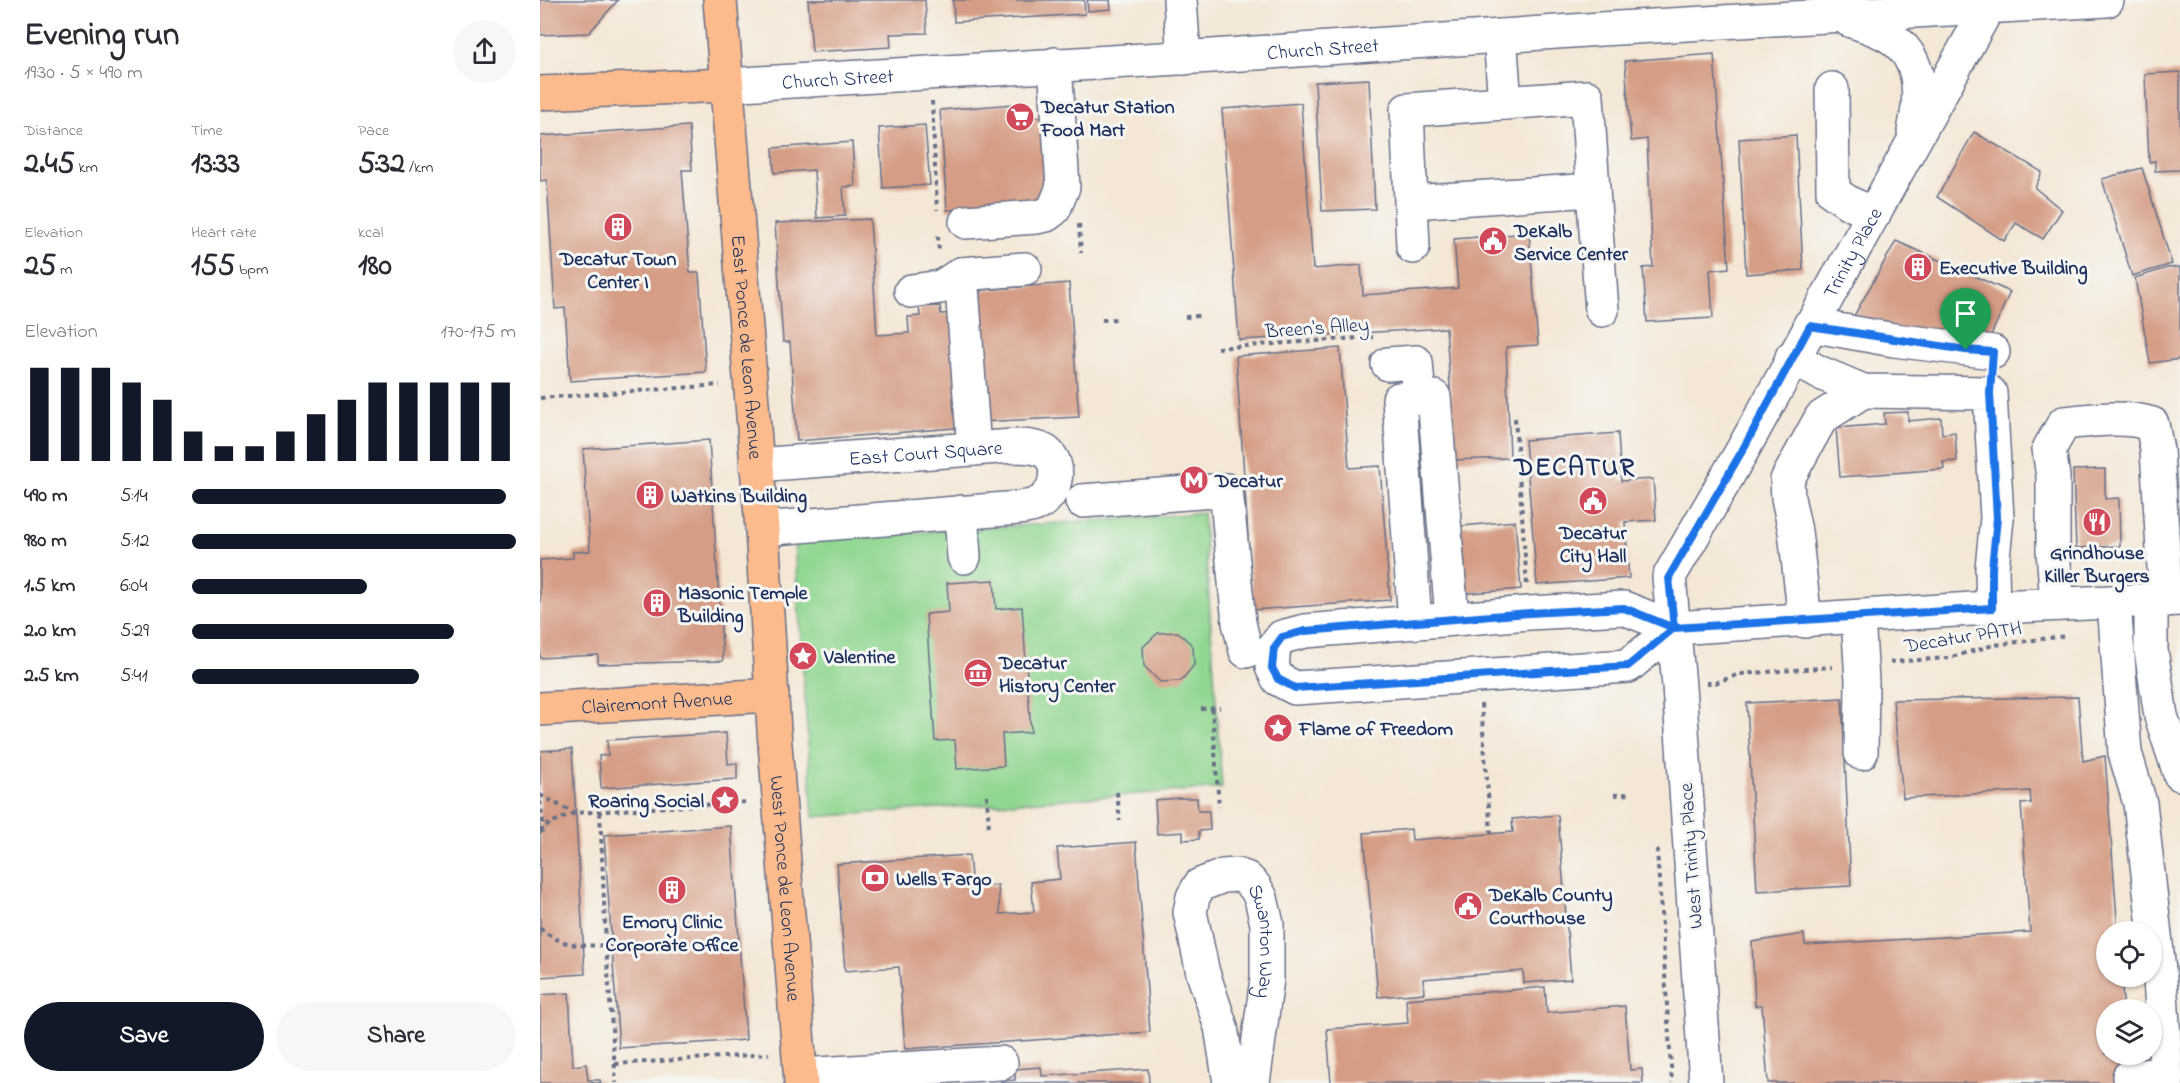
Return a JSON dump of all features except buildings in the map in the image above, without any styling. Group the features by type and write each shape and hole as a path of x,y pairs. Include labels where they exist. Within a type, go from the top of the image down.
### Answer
{"main road":[{"name":"East Ponce de Leon Avenue","path":"720,0 762,529 772,694"},
{"name":"Church Street","path":"540,93 726,85"},
{"name":"Clairemont Avenue","path":"540,709 772,694"},
{"name":"West Ponce de Leon Avenue","path":"772,694 800,1070"}],"street":[{"path":"1180,0 1184,58"},
{"name":"Church Street","path":"726,85 1184,58 1500,36 1602,15 1764,10 1838,17 1990,4 2107,0"},
{"name":"Trinity Place","path":"1674,628 1669,577 1742,451 1792,357 1990,4"},
{"path":"1838,17 1891,37 1904,48 1913,63 1919,84 1919,104 1907,154"},
{"path":"1500,36 1504,103"},
{"path":"947,222 1036,217 1046,215 1054,209 1063,187 1055,64"},
{"path":"1832,89 1833,192 1849,203 1874,214"},
{"path":"1413,247 1407,110 1587,97 1602,310"},
{"path":"1411,202 1593,190"},
{"path":"974,449 938,284 1025,269"},
{"path":"1810,326 1894,340 1998,341 1990,393 1997,518 1992,568 1992,608"},
{"path":"1386,350 1416,362 1419,398"},
{"path":"1792,357 1818,372 1863,391 1990,393"},
{"path":"1804,621 1795,531 1788,498 1787,480 1821,418 1863,391"},
{"path":"1416,622 1400,399 1434,397 1451,606"},
{"path":"2057,604 2053,550 2053,477 2049,449 2064,423 2103,419 2139,420 2152,424 2157,450 2166,600 2151,650 2161,716 2180,774"},
{"name":"East Court Square","path":"756,465 1013,446 1033,447 1046,452 1055,463 1057,473 1049,493 1038,504 1018,508 962,512"},
{"path":"1082,501 1226,490 1239,623 1246,651"},
{"path":"762,529 962,512 964,557"},
{"path":"1674,628 1628,666 1295,688 1278,679 1272,668 1274,648 1282,637 1305,631 1529,613 1624,608 1674,628 2057,604 2166,600"},
{"path":"2114,602 2125,753 2140,803 2160,979 2166,1078 2129,1077"},
{"path":"1858,618 1861,664 1861,753"},
{"name":"West Trinity Place","path":"1674,628 1706,1083"},
{"name":"Swanton Way","path":"1230,1083 1221,1027 1203,973 1190,912 1192,897 1200,885 1223,876 1236,875 1246,878 1255,887 1261,898 1266,924 1267,979 1253,1083"},
{"path":"800,1070 1001,1063"}],"path":[{"path":"931,73 947,222 938,284"},
{"path":"1079,220 1081,254"},
{"path":"1185,317 1199,316"},
{"path":"1102,320 1117,319"},
{"name":"Breen's Alley","path":"1217,348 1386,350"},
{"path":"540,398 751,383"},
{"path":"1515,417 1529,613"},
{"name":"Decatur PATH","path":"1715,683 1740,674 1948,658 1994,645 2071,634"},
{"path":"1026,663 1043,663"},
{"path":"1479,676 1491,833"},
{"path":"1212,708 1219,807"},
{"path":"1201,709 1220,708"},
{"path":"1117,792 1120,821"},
{"path":"1614,795 1629,794"},
{"path":"540,795 575,813"},
{"path":"987,795 989,830"},
{"path":"540,801 543,821 541,832"},
{"path":"541,832 550,823 575,813 747,802"},
{"path":"600,812 606,945 616,1083"},
{"path":"1657,844 1672,1083"},
{"path":"540,928 550,937 574,946 612,945"},
{"path":"615,1064 800,1070"}],"green space":[{"path":"1203,513 1222,788 813,817 794,541"}],"place":[{"name":"Decatur Station Food Mart","path":"1020,117"},
{"name":"Decatur Town Center I","path":"618,227"},
{"name":"DeKalb Service Center","path":"1493,241"},
{"name":"Executive Building","path":"1918,267"},
{"name":"Decatur","path":"1194,480"},
{"name":"Watkins Building","path":"650,495"},
{"name":"Decatur City Hall","path":"1593,501"},
{"name":"Grindhouse Killer Burgers","path":"2097,522"},
{"name":"Masonic Temple Building","path":"657,603"},
{"name":"Valentine","path":"803,656"},
{"name":"Decatur History Center","path":"978,673"},
{"name":"Flame of Freedom","path":"1278,728"},
{"name":"Roaring Social","path":"725,800"},
{"name":"Wells Fargo","path":"875,878"},
{"name":"Emory Clinic Corporate Office","path":"672,890"},
{"name":"DeKalb County Courthouse","path":"1468,906"}],"district":[{"name":"DECATUR","path":"1575,466"}],"route":[{"path":"1966,350 1810,326 1742,451 1669,577 1674,628 1624,608 1529,613 1305,631 1282,637 1274,648 1272,668 1278,679 1295,688 1628,666 1674,628 1992,608 1992,568 1997,518 1990,393 1993,352 1966,350"}]}
